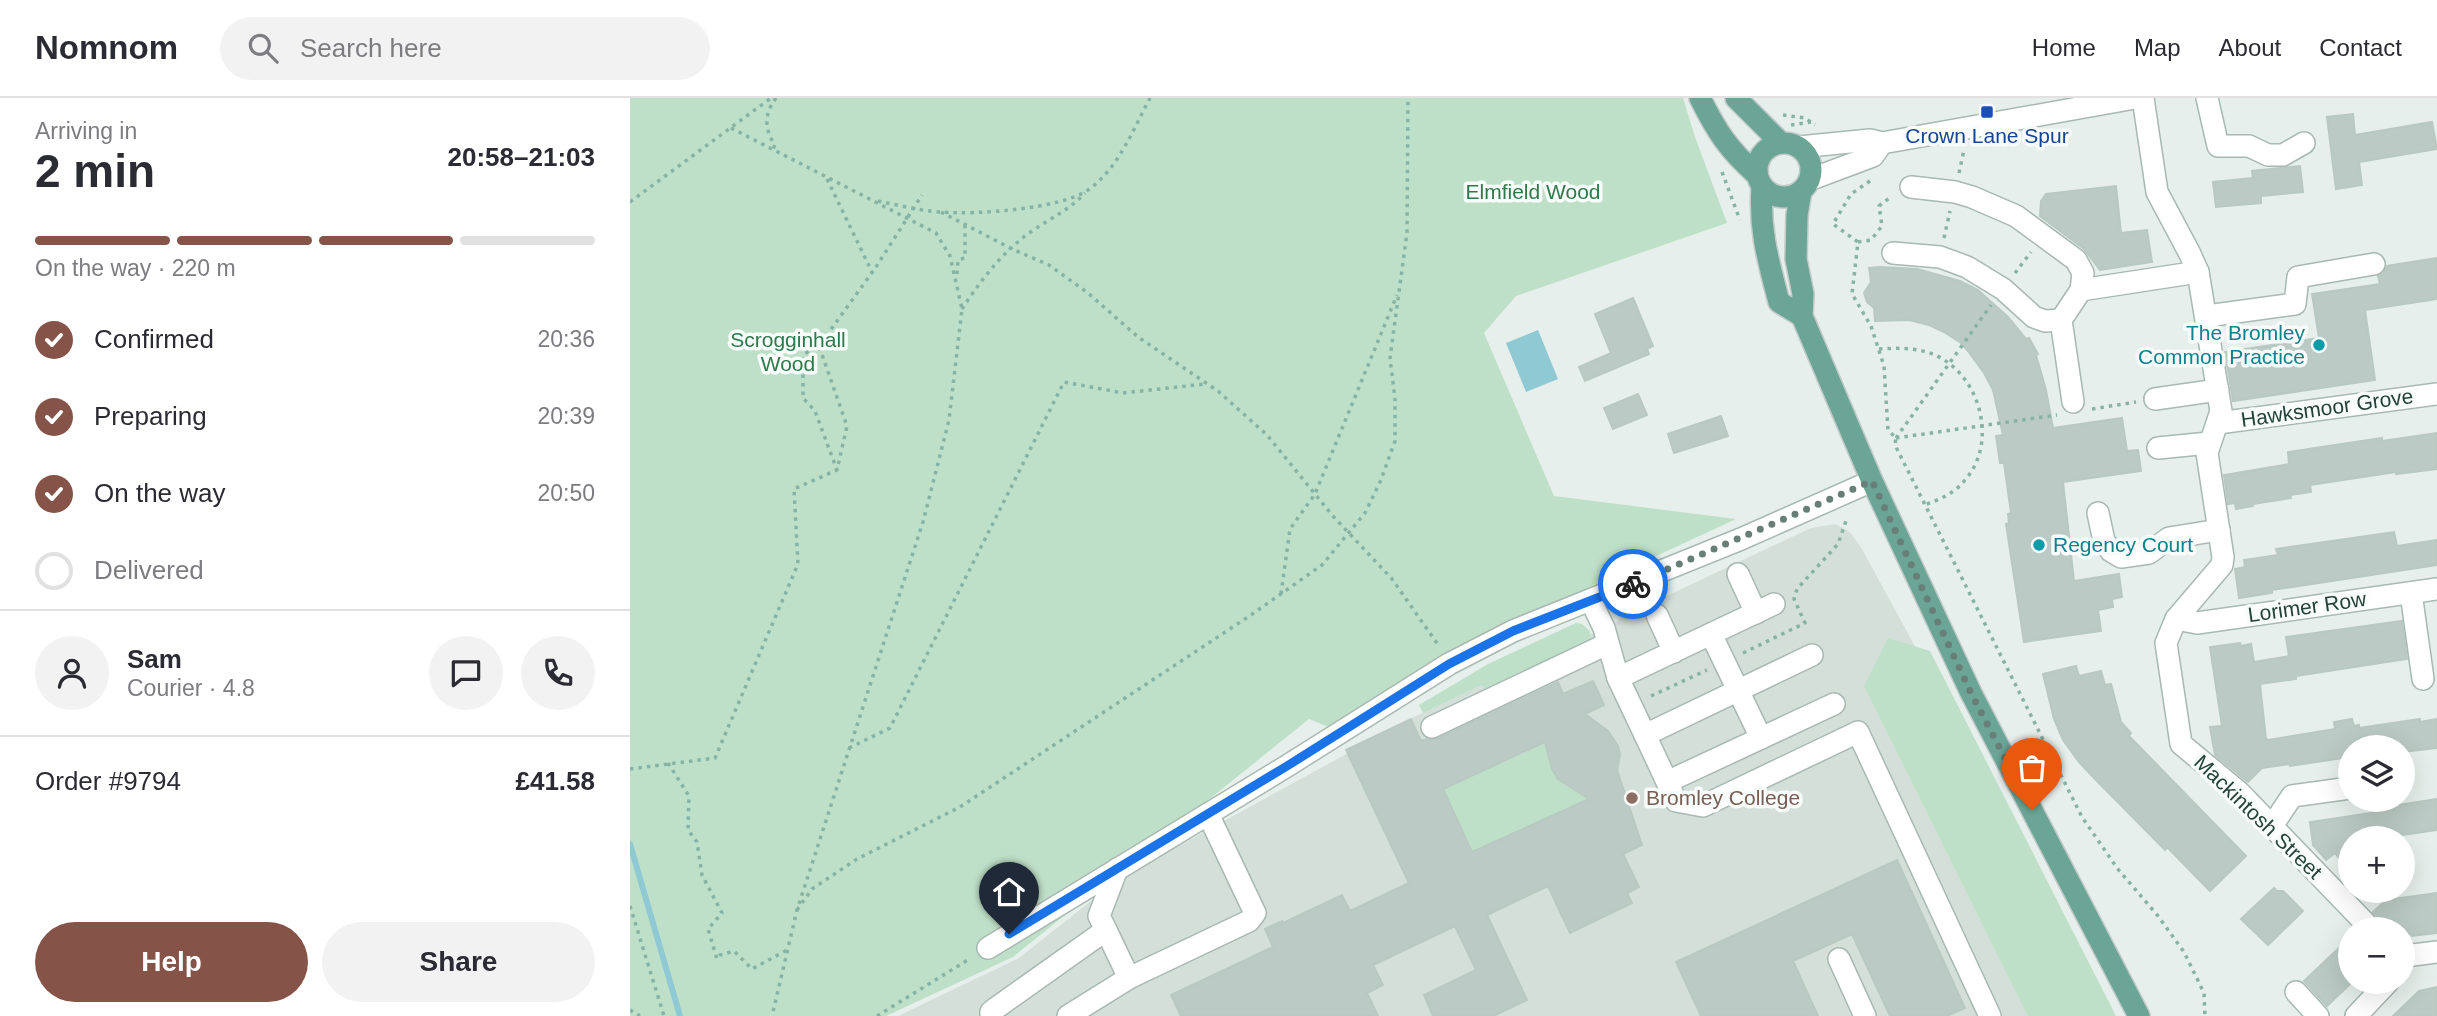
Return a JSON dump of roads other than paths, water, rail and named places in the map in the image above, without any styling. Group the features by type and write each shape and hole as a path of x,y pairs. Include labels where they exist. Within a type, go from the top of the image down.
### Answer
{"main road":[{"path":"1700,98 1718,134 1768,193 1780,197 1794,195 1805,186"},
{"path":"1736,98 1810,161 1797,215 1796,259 1804,294 1802,316 1872,481 1971,693 2139,1016"},
{"path":"1790,145 1763,152 1758,160 1760,219 1780,302 1802,316"}],"street":[{"path":"1790,145 1870,140 1882,143 2135,98"},
{"name":"Mackintosh Street","path":"2143,98 2157,192 2198,272 2221,411 2207,453 2222,565 2176,619 2166,643 2181,744 2239,792 2359,917"},
{"path":"2207,98 2218,146 2249,146 2268,155 2283,155 2304,143"},
{"path":"1805,186 1873,156 1882,143"},
{"path":"1903,190 1955,192 1972,197 2016,216 2076,260 2083,273 2081,290 2061,320 2074,408"},
{"path":"1893,253 1940,257 1967,267 2003,289 2034,317 2045,321 2061,320"},
{"path":"2207,316 2295,304 2298,277 2374,264"},
{"path":"2081,290 2198,272"},
{"path":"2155,399 2218,390"},
{"name":"Hawksmoor Grove","path":"2158,448 2214,433 2437,394"},
{"path":"988,947 1449,664 1513,631 1741,539 1872,481"},
{"path":"2098,513 2104,541 2111,551 2121,557 2150,553 2169,538 2219,530"},
{"path":"1618,678 1765,609 1738,574"},
{"name":"Lorimer Row","path":"2176,619 2197,623 2437,589"},
{"path":"2411,593 2424,679"},
{"path":"1591,601 1604,628 1618,678 1676,801 1703,806 1858,732 1990,1016"},
{"path":"1657,615 1674,652"},
{"path":"1711,634 1761,738"},
{"path":"1432,727 1607,644"},
{"path":"1645,735 1812,655"},
{"path":"1667,782 1834,704"},
{"path":"2272,826 2292,796 2338,790"},
{"path":"1068,1016 1129,978 1248,921 1255,913 1208,814"},
{"path":"1117,869 1099,916 1129,978"},
{"path":"992,1016 991,1012 996,1008 1098,939 1106,930"},
{"path":"2415,956 2437,952"},
{"path":"1839,959 1865,1016"},
{"path":"2296,992 2318,1016"},
{"path":"2356,1016 2377,994"}],"water":[{"path":"1538,330 1558,379 1526,392 1506,343"}],"waterway":[{"path":"630,844 680,1016"}],"place":[{"name":"Crown Lane Spur","path":"1987,112"},
{"name":"The Bromley Common Practice","path":"2319,345"},
{"name":"Regency Court","path":"2039,545"},
{"name":"Bromley College","path":"1632,798"}],"park label":[{"name":"Elmfield Wood","path":"1533,192"},
{"name":"Scrogginhall Wood","path":"788,352"}]}
